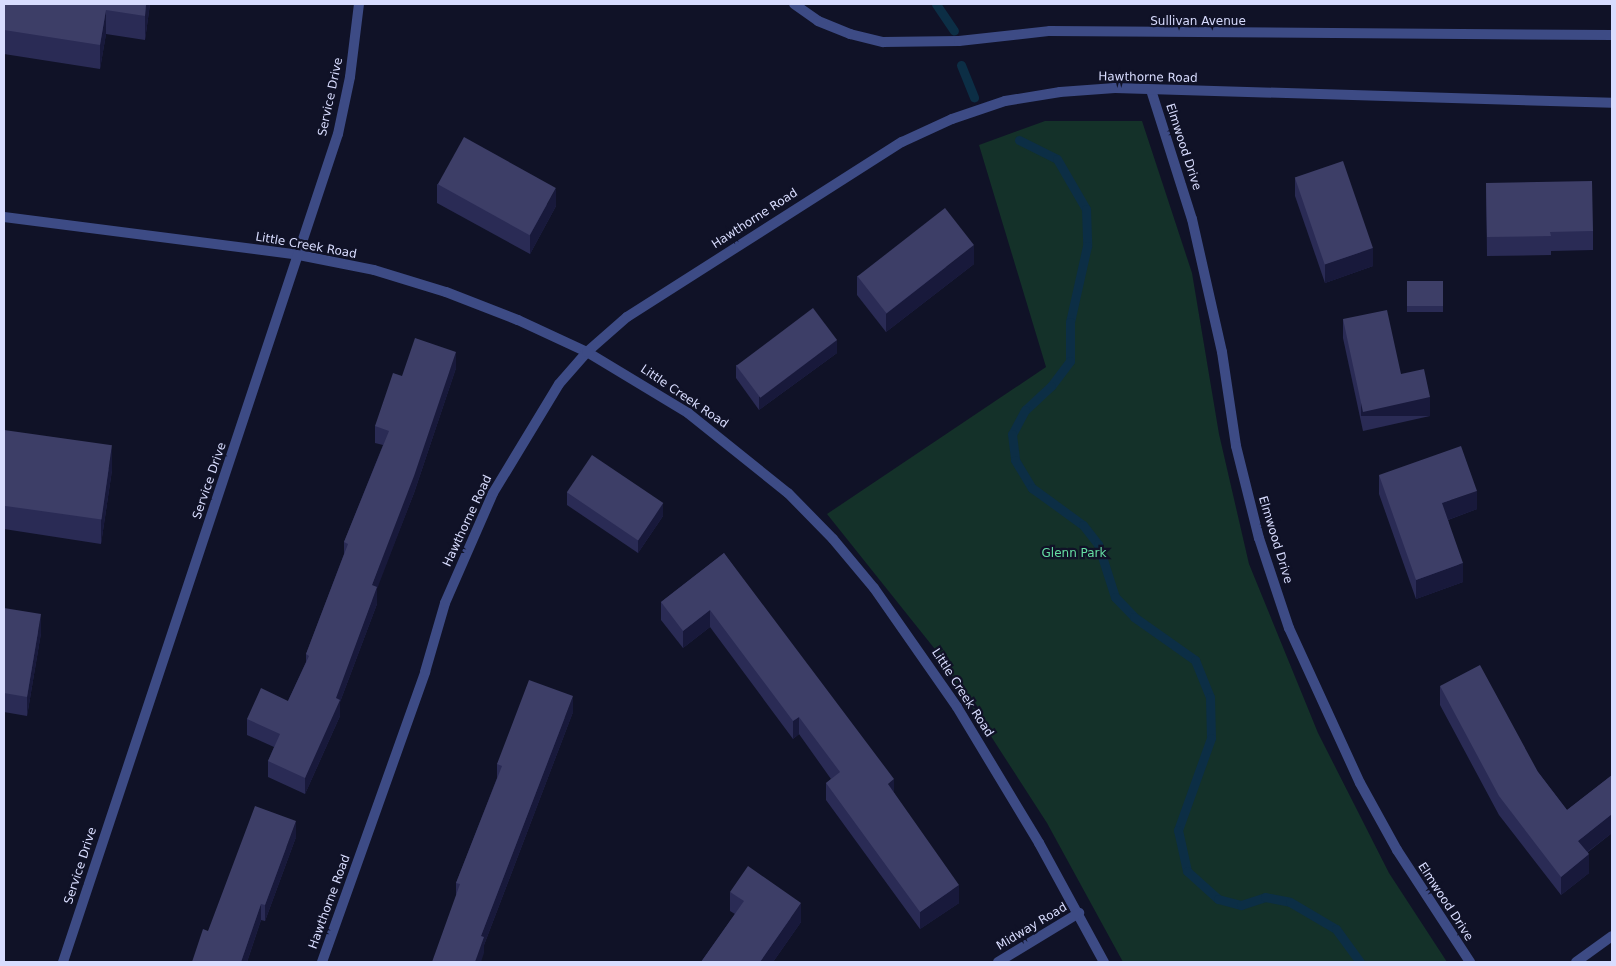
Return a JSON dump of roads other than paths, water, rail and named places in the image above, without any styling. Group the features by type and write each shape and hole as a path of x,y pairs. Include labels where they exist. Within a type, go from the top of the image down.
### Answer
{"street":[{"name":"Service Drive","path":"64,962 338,134 350,77 359,4"},
{"name":"Sullivan Avenue","path":"794,4 818,21 850,34 883,42 959,41 1050,31 1612,35"},
{"name":"Hawthorne Road","path":"322,962 422,682 459,567 493,493 535,420 587,352 627,317 786,213 902,142 952,118 1005,102 1060,92 1151,90 1612,103"},
{"name":"Elmwood Drive","path":"1151,90 1192,219 1222,352 1236,446 1259,538 1289,628 1360,783 1397,850 1470,962"},
{"name":"Little Creek Road","path":"4,216 299,255 374,270 446,292 518,320 587,352 688,413 739,451 788,493 833,539 874,588 957,707 1079,913 1104,962"},
{"name":"Midway Road","path":"998,962 1079,913"},
{"path":"1576,962 1612,936"}],"waterway":[{"path":"936,4 954,31"},
{"path":"961,65 974,97"},
{"path":"1019,140 1057,159 1086,209 1087,246 1070,322 1070,361 1051,386 1025,410 1012,434 1015,460 1032,488 1083,525 1098,544 1115,597 1134,617 1195,660 1210,697 1211,738 1178,830 1187,871 1218,899 1241,905 1265,897 1290,902 1336,929 1360,962"}],"park label":[{"name":"Glenn Park","path":"1074,554"}]}
